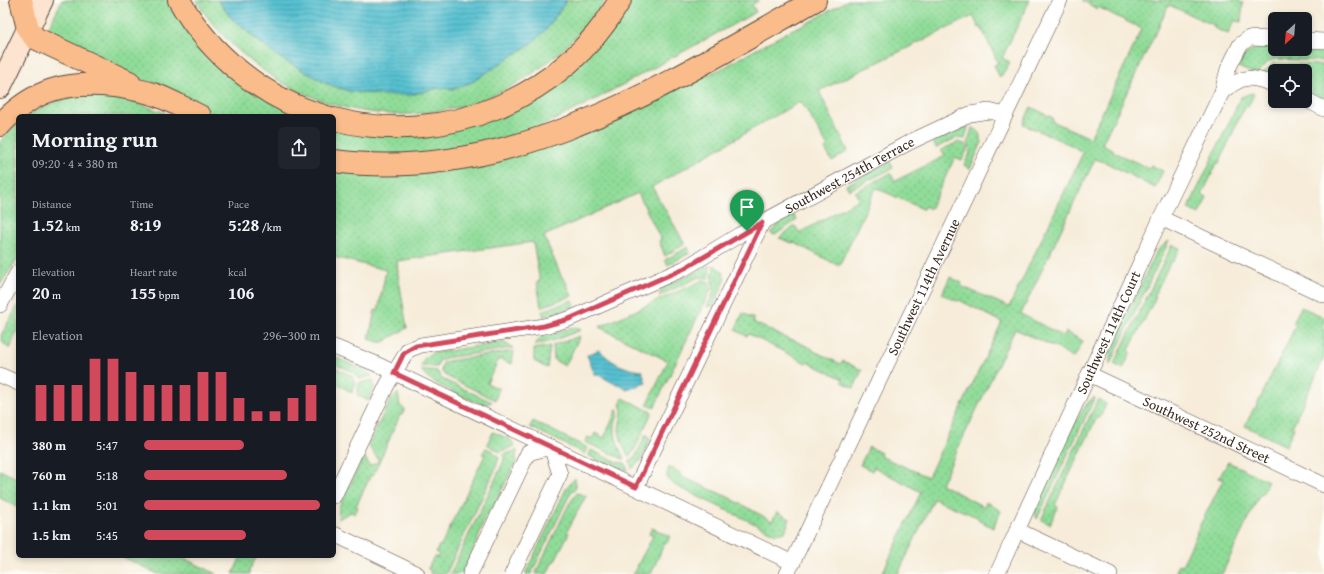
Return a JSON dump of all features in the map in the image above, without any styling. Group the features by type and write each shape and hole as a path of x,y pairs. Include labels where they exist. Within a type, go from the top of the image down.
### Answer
{"highway":[{"path":"21,0 28,29 35,38 196,114"},
{"path":"179,0 199,31 239,70 284,100 319,114"},
{"path":"336,119 360,125 399,127 436,125 458,121 478,115 522,96 554,75 589,44 620,0"},
{"path":"336,161 389,165 438,162 499,151 539,139 572,127 624,104 704,62 815,0"},
{"path":"0,125 10,114 35,96 48,90 72,84 99,85 153,94"}],"main road":[{"path":"0,87 42,0"}],"street":[{"name":"Southwest 114th Avernue","path":"790,568 1060,0"},
{"name":"Southwest 114th Court","path":"997,574 1089,374 1222,92 1228,69 1240,45 1249,38 1268,39"},
{"path":"1312,40 1324,41"},
{"path":"1222,92 1234,82 1248,77 1268,83"},
{"path":"1312,102 1324,108"},
{"name":"Southwest 254th Terrace","path":"336,492 404,353 416,346 544,326 569,319 685,268 762,223 915,140 970,114 989,111 1005,116"},
{"path":"1162,218 1324,295"},
{"path":"636,487 762,223"},
{"path":"0,305 16,276"},
{"path":"336,348 394,373 636,487 790,568"},
{"name":"Southwest 252nd Street","path":"1089,374 1324,485"},
{"path":"0,375 16,382"},
{"path":"470,574 528,453 551,447"},
{"path":"512,574 560,474 551,447"},
{"path":"1017,530 1110,574"},
{"path":"336,535 417,574"}],"green space":[{"path":"62,0 170,0 298,114 214,114 53,37 47,31"},
{"path":"196,0 218,0 231,18 277,56 327,84 349,91 410,95 438,88 454,89 472,82 507,59 546,30 567,0 605,0 592,19 566,46 531,74 494,95 454,108 412,114 371,112 329,103 289,86 252,62 236,48 221,34"},
{"path":"630,0 759,0 752,5 756,12 598,98 536,129 432,156 336,154 336,127 492,119"},
{"path":"848,0 1030,0 1002,58 1010,62 1000,78 994,65 998,63 981,27 979,28 973,16 819,91 848,151 832,161 825,149 828,147 801,101 652,187 685,244 665,256 659,241 661,240 638,193 544,236 562,278 564,278 572,296 541,307 537,282 540,282 533,242 397,261 407,328 383,342 369,339 375,310 378,311 386,270 336,258 336,170 368,174 402,175 446,171 494,162 552,145 576,136 719,70 791,30 812,21"},
{"path":"1082,0 1239,0 1239,2 1243,3 1241,22 1234,21 1228,34 1214,28 1215,26 1169,5 1102,144 1114,150 1113,152 1149,168 1151,165 1163,171 1155,188 1107,163 1095,159 1021,314 1063,336 1066,332 1083,341 1074,358 1061,350 1015,329 941,484 984,507 986,502 1001,511 993,528 980,521 977,517 934,499 898,574 882,574 921,492 874,467 872,471 860,465 869,447 881,453 880,456 928,477 1002,322 959,300 957,301 942,294 950,277 962,283 961,286 1009,307 1083,153 1073,146 1023,124 1031,107 1053,118 1052,121 1090,138 1142,29 1098,7 1097,9"},
{"path":"1258,46 1268,46 1268,56 1312,56 1312,47 1324,47 1324,61 1275,59 1268,62 1258,73 1250,72 1238,67 1244,56"},
{"path":"1273,63 1298,64 1272,64"},
{"path":"1312,65 1324,65 1324,102 1312,96"},
{"path":"1268,68 1268,76 1262,74"},
{"path":"1252,93 1254,94 1248,107 1245,106 1219,163 1217,163 1202,195 1207,198 1199,214 1188,209 1241,97"},
{"path":"93,94 130,100 167,114 31,114 43,107 75,96"},
{"path":"16,125 16,261 0,285 0,142"},
{"path":"964,127 968,127 965,139 956,138 936,148 933,142"},
{"path":"972,127 978,131 982,142 970,169 964,165 970,153 968,143"},
{"path":"958,142 965,144 967,150 962,160 955,157 930,209 925,206 923,209 876,188 839,266 793,242 792,243 779,238 795,226 800,233 859,199 855,192 891,173 895,181 945,156 941,150"},
{"path":"890,162 893,168 849,190 846,185"},
{"path":"794,215 797,220 775,235 770,233 779,224"},
{"path":"1169,241 1110,364 1110,349 1157,251"},
{"path":"1172,245 1180,248 1173,262 1171,261 1154,296 1156,297 1129,350 1131,352 1123,369 1114,364"},
{"path":"688,247 690,253 668,265 665,260"},
{"path":"710,265 709,278 699,277 659,296 662,288"},
{"path":"714,265 723,272 725,281 714,305 707,307 714,291 712,281"},
{"path":"703,280 709,282 711,289 654,408 647,405 668,361 599,327"},
{"path":"573,300 575,306 544,317 542,311"},
{"path":"1301,307 1324,317 1324,358 1292,427 1294,428 1286,446 1245,426 1254,408 1255,409 1296,325 1293,323"},
{"path":"16,309 16,333 10,349 3,343 1,335"},
{"path":"743,313 754,319 753,322 790,340 791,339 813,349 812,350 841,364 843,361 862,370 854,388 842,382 843,379 807,362 806,363 749,334 747,336 735,330"},
{"path":"575,327 581,330 552,341 535,345 541,337"},
{"path":"580,336 565,366 554,360 553,345"},
{"path":"503,342 513,348 445,358 439,361 437,367 421,366 424,359 429,354"},
{"path":"550,346 547,368 534,361 534,349"},
{"path":"514,351 512,364 499,359 487,383 499,389 495,400 444,375 441,370 443,363 448,361"},
{"path":"336,358 367,371 372,376 359,379 352,371 336,365"},
{"path":"336,368 352,376 355,384 352,393 336,382"},
{"path":"421,369 437,371 442,379 492,402 484,405 459,395 431,380"},
{"path":"373,380 374,386 369,401 357,395 359,383"},
{"path":"398,393 400,406 405,409 402,415 400,415 373,476 371,475 356,506 358,507 355,514 351,512 338,519 339,507 364,456 370,466 379,461 368,445 390,401"},
{"path":"1095,397 1037,519 1035,513 1037,503 1063,445 1081,413 1089,402"},
{"path":"623,398 652,412 634,451 629,457 622,444 619,430 622,414 620,405"},
{"path":"1098,399 1106,404 1100,418 1097,417 1055,505 1058,507 1050,524 1041,520"},
{"path":"617,409 618,417 615,425 615,434 624,459 585,442 588,437 592,439 595,433 604,438"},
{"path":"533,421 588,448 585,454 530,427"},
{"path":"493,432 510,439 515,446 500,452 487,444"},
{"path":"646,434 650,440 640,461 632,469 630,461 635,457"},
{"path":"486,448 493,451 499,458 495,470 446,574 430,574 431,571 428,569 434,556 437,558 439,554 436,552 439,545 441,546 485,455 482,454"},
{"path":"517,450 516,461 495,504 484,519 477,542 462,574 450,574 502,465 504,459 503,455"},
{"path":"591,450 616,462 625,463 628,470 617,469 589,456"},
{"path":"1228,462 1268,481 1262,495 1260,494 1222,574 1175,574 1179,564 1182,565 1197,534 1196,533 1223,480 1219,478"},
{"path":"669,467 681,473 680,476 728,497 772,521 777,512 790,519 785,532 776,534 676,486 668,480 667,475"},
{"path":"0,470 16,478 16,506 0,498"},
{"path":"575,478 576,488 571,492 531,574 525,574 567,487"},
{"path":"577,493 586,496 567,531 569,533 554,562 553,561 547,574 535,574 569,504"},
{"path":"652,528 670,536 667,543 665,542 651,574 633,574 653,536 649,534"},
{"path":"125,558 183,558 217,574 158,574"},
{"path":"240,558 256,558 249,571 250,574 233,574"}],"water":[{"path":"218,0 567,0 546,30 532,43 472,82 454,89 438,88 410,95 381,95 349,91 327,84 277,56 231,18"},
{"path":"599,350 619,365 642,371 646,383 626,390 620,384 617,385 603,376 595,375 587,355"}],"route":[{"path":"762,223 636,487 394,373 404,353 416,346 558,323 685,268 747,231 762,223"}]}
